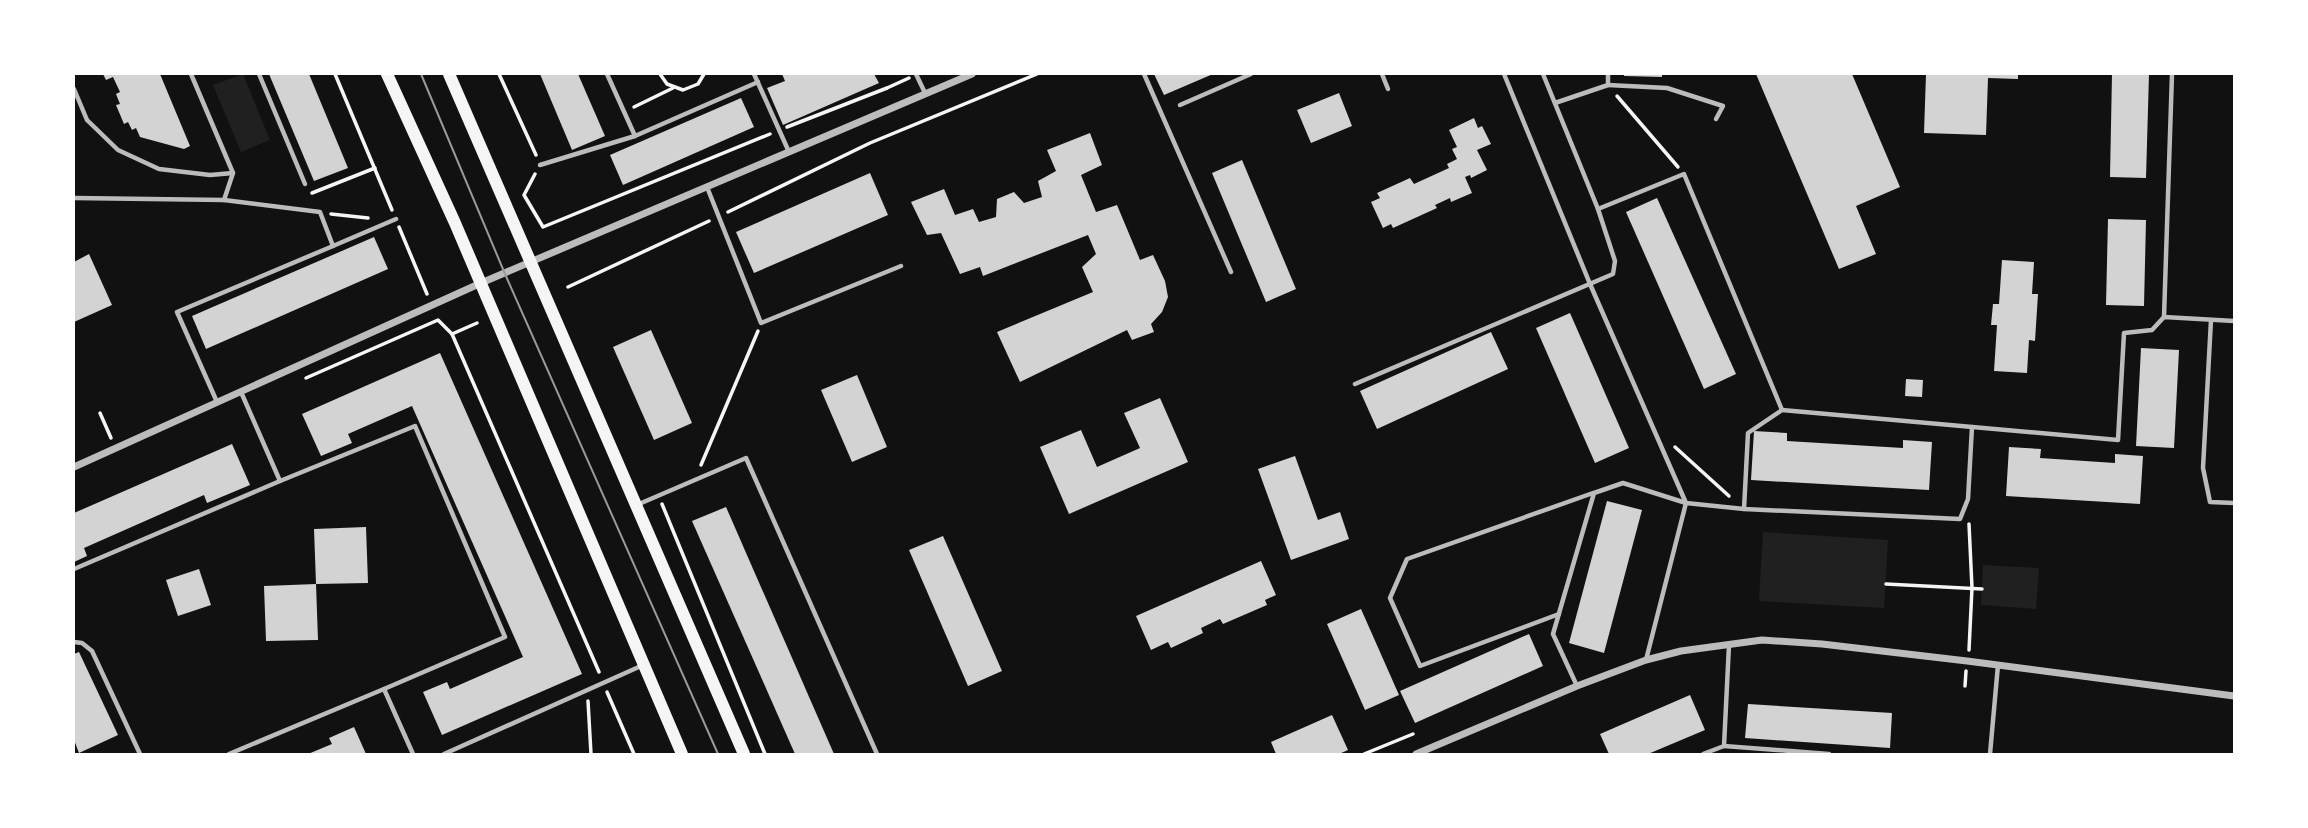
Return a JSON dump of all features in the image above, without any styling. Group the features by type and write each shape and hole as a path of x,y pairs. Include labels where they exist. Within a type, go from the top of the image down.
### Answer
{"main road":[{"path":"387,74 481,284 682,754"},
{"path":"449,74 744,754"}],"street":[{"path":"74,467 481,284 972,74"},
{"path":"1416,754 1646,660 1681,651 1762,640 1967,661 2235,696"}],"lane":[{"path":"191,74 233,173 224,200"},
{"path":"259,74 305,184"},
{"path":"607,74 635,136"},
{"path":"754,74 789,152"},
{"path":"915,74 925,94"},
{"path":"1144,74 1231,272"},
{"path":"1180,104 1251,74"},
{"path":"1382,74 1388,89"},
{"path":"1504,74 1590,284 1686,503 1646,660"},
{"path":"1355,384 1614,274 1615,261 1598,209 1542,74"},
{"path":"1608,74 1608,85"},
{"path":"1744,509 1748,433 1782,410 2118,440 2124,333 2152,330 2164,317 2172,74"},
{"path":"540,164 635,136 758,82"},
{"path":"1555,103 1608,85 1667,88 1723,106 1716,119"},
{"path":"74,89 86,120 118,150 159,169 210,175 233,173"},
{"path":"1598,209 1684,174 1782,410"},
{"path":"707,187 761,323 901,265"},
{"path":"74,198 224,200 320,212 333,246"},
{"path":"217,403 177,312 394,220"},
{"path":"2164,317 2235,321"},
{"path":"2211,320 2203,468 2210,502 2235,503"},
{"path":"241,392 280,481"},
{"path":"74,569 415,426 505,637 229,754"},
{"path":"1559,614 1420,666 1390,598 1407,559 1623,483 1686,503 1744,509 1960,519 1968,499 1972,427"},
{"path":"636,506 746,458 877,754"},
{"path":"1577,686 1553,634 1594,493"},
{"path":"74,642 82,643 92,651 140,754"},
{"path":"1724,746 1729,644"},
{"path":"1990,754 1998,665"},
{"path":"444,754 643,666"},
{"path":"384,689 412,754"},
{"path":"1703,754 1724,746 1829,754"}],"path":[{"path":"335,74 428,296"},
{"path":"499,74 540,164 524,195 543,227 887,88"},
{"path":"660,74 673,89"},
{"path":"624,112 673,89 691,88 698,84 704,74"},
{"path":"568,287 870,143 1037,74"},
{"path":"1608,85 1684,174"},
{"path":"305,184 309,194 375,168"},
{"path":"320,212 394,220"},
{"path":"297,382 438,320 452,334 634,754"},
{"path":"452,334 477,323"},
{"path":"694,480 761,323"},
{"path":"1675,447 1744,509"},
{"path":"659,495 765,754"},
{"path":"1965,686 1972,589 1968,499"},
{"path":"1886,584 1982,589"},
{"path":"588,690 591,754"},
{"path":"1364,754 1413,734"}],"shaded area":[{"path":"243,74 270,140 241,152 213,85"},
{"path":"1763,532 1888,540 1884,608 1759,601"},
{"path":"1983,565 2039,568 2036,609 1981,605"}],"building":[{"path":"103,74 160,74 190,146 184,149 140,137 136,128 132,130 128,122 124,124 116,105 120,104 116,94 120,92 113,77 106,80"},
{"path":"269,74 309,74 348,168 314,181"},
{"path":"540,74 578,74 605,136 572,150"},
{"path":"782,74 874,74 879,83 783,125 767,88 785,81"},
{"path":"1154,74 1213,74 1164,95"},
{"path":"1662,74 1662,77 1624,76"},
{"path":"1756,74 1852,74 1900,187 1856,206 1876,254 1839,269"},
{"path":"1926,74 2018,74 2018,79 1988,78 1986,135 1924,133"},
{"path":"2112,74 2149,74 2146,178 2110,177"},
{"path":"1339,93 1352,126 1311,143 1297,110"},
{"path":"741,98 754,127 623,185 610,155"},
{"path":"1474,118 1478,128 1482,126 1491,144 1477,150 1487,170 1471,178 1470,175 1465,177 1472,193 1451,202 1450,198 1435,205 1437,208 1393,228 1391,224 1383,228 1371,202 1380,198 1377,193 1410,178 1414,184 1449,168 1447,164 1457,159 1452,149 1457,147 1449,130"},
{"path":"1090,133 1102,165 1081,175 1096,212 1117,205 1140,260 1153,255 1165,281 1168,297 1162,312 1151,324 1154,332 1132,340 1127,330 1020,382 997,332 1093,292 1082,267 1096,254 1088,235 983,276 980,267 960,274 941,233 927,235 911,202 944,189 955,215 973,209 979,222 996,217 997,199 1014,192 1024,203 1042,197 1038,181 1056,171 1047,150"},
{"path":"1242,160 1296,289 1266,302 1212,173"},
{"path":"870,173 888,215 754,273 736,232"},
{"path":"1657,198 1736,374 1704,389 1626,212"},
{"path":"2108,219 2146,220 2144,306 2106,305"},
{"path":"374,237 388,269 206,349 192,316"},
{"path":"89,254 112,305 74,322 74,262"},
{"path":"2002,260 2034,262 2032,294 2038,294 2035,341 2029,340 2027,373 1994,371 1997,325 1991,325 1993,304 1999,304"},
{"path":"1570,313 1629,448 1595,463 1536,328"},
{"path":"651,330 692,423 654,440 613,347"},
{"path":"1491,332 1508,369 1377,429 1360,391"},
{"path":"2141,348 2179,350 2174,448 2136,446"},
{"path":"440,353 582,674 442,735 423,692 447,682 450,689 523,657 412,406 348,434 352,443 321,456 302,414"},
{"path":"857,375 887,447 852,462 821,390"},
{"path":"1906,379 1923,380 1922,397 1905,396"},
{"path":"1160,398 1188,462 1069,514 1040,447 1081,430 1097,467 1140,448 1124,413"},
{"path":"1754,431 1787,433 1787,441 1903,448 1903,440 1932,442 1929,490 1751,480"},
{"path":"232,444 250,485 207,503 204,495 84,548 87,556 74,562 74,513"},
{"path":"2009,447 2041,449 2040,458 2115,463 2115,454 2143,456 2140,504 2006,496"},
{"path":"1295,456 1318,520 1340,512 1349,539 1291,560 1258,469"},
{"path":"1607,501 1642,510 1604,653 1569,643"},
{"path":"726,507 834,754 795,754 692,521"},
{"path":"366,527 368,583 316,584 314,529"},
{"path":"943,536 1002,671 968,686 909,550"},
{"path":"1261,561 1276,595 1265,600 1267,605 1223,624 1220,619 1201,628 1203,633 1171,648 1168,642 1151,650 1136,616"},
{"path":"199,569 211,605 178,616 166,580"},
{"path":"316,584 318,640 266,641 264,586"},
{"path":"1361,609 1399,695 1365,710 1327,624"},
{"path":"1529,634 1543,666 1415,723 1400,691"},
{"path":"79,652 118,735 79,753 74,740 74,654"},
{"path":"1690,695 1705,730 1648,754 1609,754 1600,734"},
{"path":"1748,704 1892,713 1890,748 1745,738"},
{"path":"1332,715 1348,750 1339,754 1276,754 1271,742"},
{"path":"354,727 366,754 308,754 332,744 329,738"}],"tram line":[{"path":"421,74 505,274 718,754"}]}
